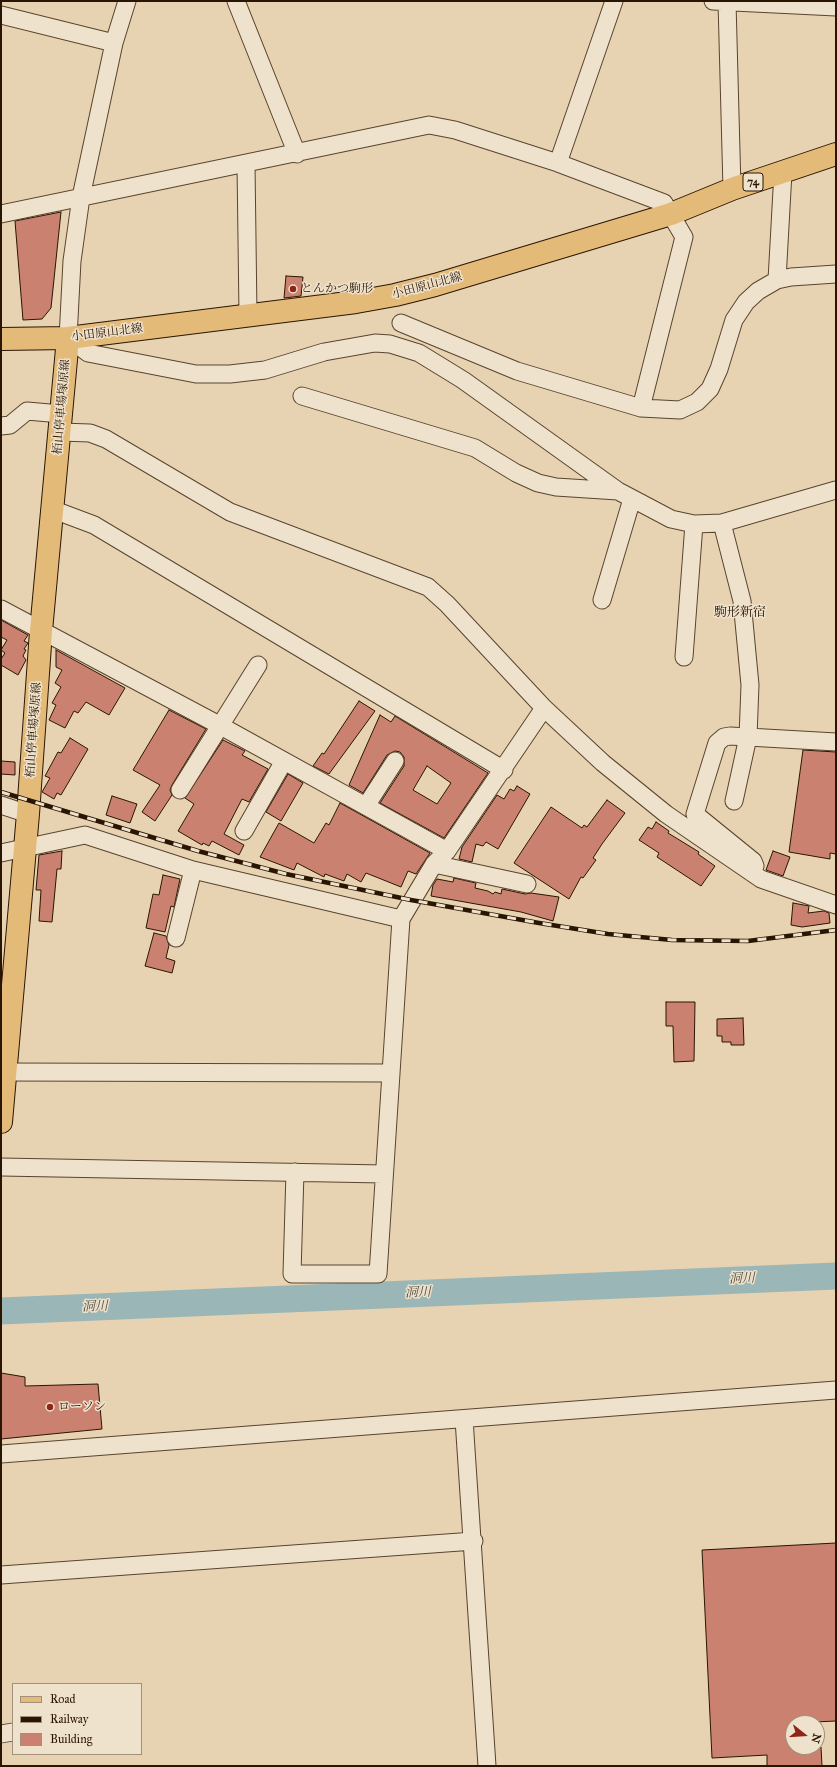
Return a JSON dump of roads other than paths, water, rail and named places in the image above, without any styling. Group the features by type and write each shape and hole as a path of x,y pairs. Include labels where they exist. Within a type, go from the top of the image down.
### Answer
{"main road":[{"name":"小田原山北線","path":"1,339 68,338 356,302 395,295 435,285 671,214 732,189 836,154"},
{"name":"栢山停車場塚原線","path":"1,1122 3,1072 28,814 41,631 54,510 68,338"}],"street":[{"path":"127,1 114,43 81,197 72,261 68,338 88,352 196,374 230,374 265,370 324,352 375,343 405,348 419,353 463,380 625,495 671,518 694,524 722,523 836,490"},
{"path":"236,1 297,154"},
{"path":"558,163 614,1"},
{"path":"732,189 720,1 836,7"},
{"path":"1,15 114,43"},
{"path":"1,214 297,154 429,125 455,130 558,163 664,202 684,237 641,408"},
{"path":"246,164 248,315"},
{"path":"777,280 783,172"},
{"path":"401,323 517,371 641,408 680,410 701,398 710,389 719,369 734,320 746,302 758,291 777,280 791,277 836,274"},
{"path":"302,396 476,448 516,473 538,483 556,487 625,495"},
{"path":"1,426 10,426 27,410 106,439 230,512 428,587 447,604 544,708 603,763 666,814 761,879 836,905"},
{"path":"602,600 625,495"},
{"path":"54,510 94,525 504,770"},
{"path":"722,523 742,602 750,685 748,737 734,801"},
{"path":"684,657 694,524"},
{"path":"1,609 219,725 447,851"},
{"path":"180,790 219,725 258,665"},
{"path":"295,1172 292,1274 378,1274 401,919 434,864 447,851 504,770 544,708"},
{"path":"761,879 752,861 695,814 718,743 724,737 730,736 836,742"},
{"path":"244,831 284,761"},
{"path":"366,806 395,761"},
{"path":"1,805 28,814"},
{"path":"1,853 85,835 193,870 401,919"},
{"path":"434,864 527,884"},
{"path":"176,938 193,870"},
{"path":"785,887 792,880 836,894"},
{"path":"3,1072 391,1073"},
{"path":"1,1167 384,1174"},
{"path":"1,1454 836,1390"},
{"path":"464,1419 474,1541 487,1766"},
{"path":"1,1575 474,1541"},
{"path":"1,1734 12,1732"}],"waterway":[{"name":"洞川","path":"1,1311 836,1276"}],"railway":[{"path":"1,792 198,851 286,874 411,900 539,923 608,934 672,940 748,941 836,930"}],"place":[{"name":"とんかつ駒形","path":"293,289"},
{"name":"ローソン","path":"50,1407"}],"district":[{"name":"駒形新宿","path":"740,613"}]}
